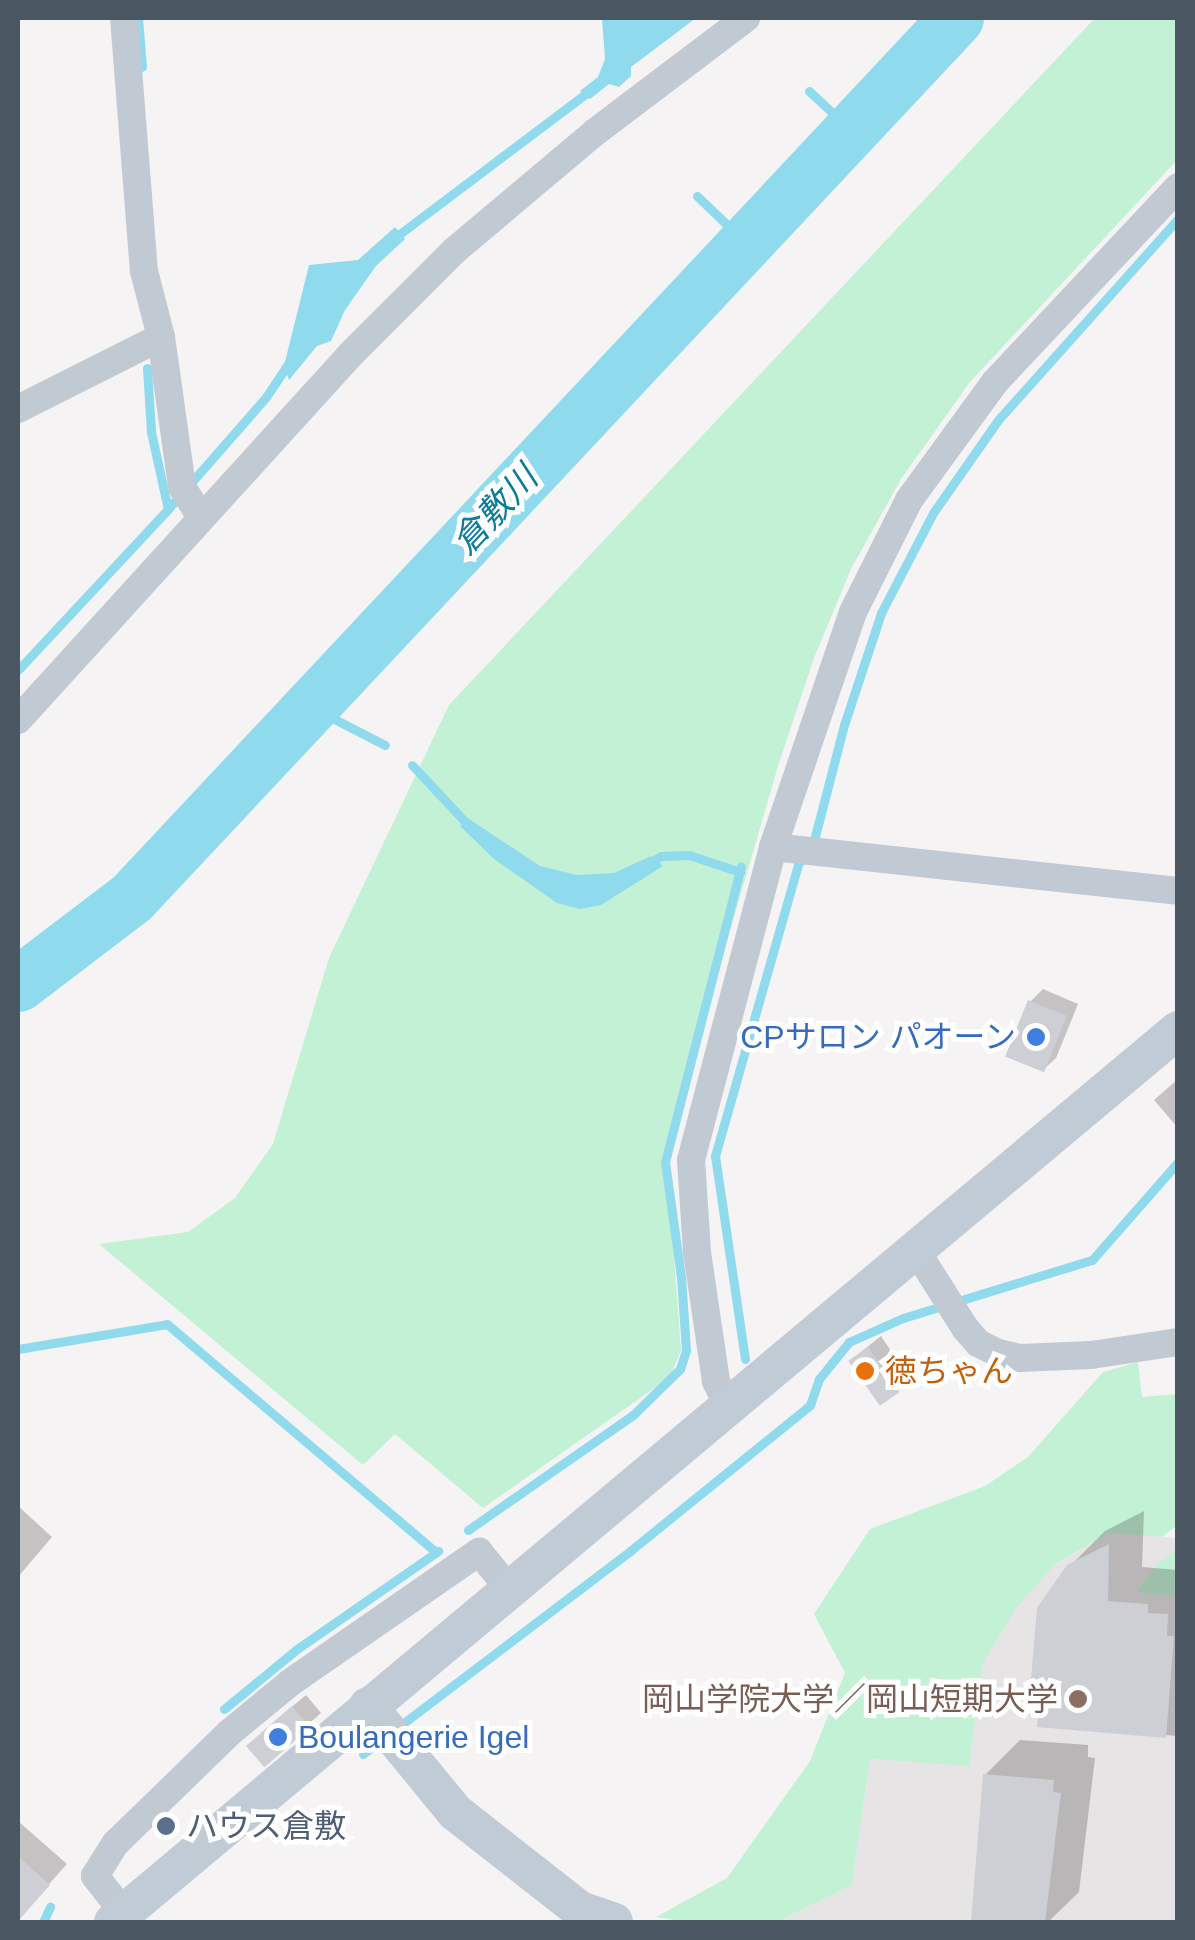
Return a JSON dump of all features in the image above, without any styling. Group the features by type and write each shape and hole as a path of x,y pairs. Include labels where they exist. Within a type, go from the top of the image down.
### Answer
{"street":[{"path":"124,18 144,270 161,337 191,501"},
{"path":"18,720 191,501 349,356 454,251 594,133 746,18"},
{"path":"729,1408 716,1382 697,1252 691,1160 792,851 853,612 908,500 995,382 1178,187"},
{"path":"18,409 161,337"},
{"path":"792,851 1178,891"},
{"path":"511,1590 479,1552 291,1682 229,1732 116,1843 95,1876 119,1918 385,1726 511,1590 1178,1030"},
{"path":"917,1252 978,1343 1020,1358 1091,1355 1178,1342"},
{"path":"385,1726 455,1812 520,1868 580,1910 614,1922"}],"shaded area":[{"name":"岡山学院大学／岡山短期大学","path":"1109,1533 1177,1538 1177,1922 777,1922 852,1885 870,1759 969,1765 983,1663 1017,1607 1050,1568"}],"green space":[{"path":"1095,18 1177,18 1177,160 970,382 901,479 851,569 814,658 778,766 678,1110 667,1163 681,1351 669,1378 483,1508 395,1434 363,1465 99,1244 188,1232 235,1198 273,1144 329,958 449,705"},
{"path":"1138,1362 1142,1397 1177,1394 1177,1525 1162,1537 1109,1533 1054,1565 1017,1607 983,1663 969,1766 870,1759 852,1885 777,1922 688,1922 656,1917 727,1878 810,1761 845,1673 814,1614 870,1529 985,1486 1028,1457 1103,1372"},
{"path":"1177,1549 1177,1596 1137,1592 1157,1565"}],"water":[{"path":"602,18 696,18 631,67 631,76 619,87 609,84 590,99 580,91 598,77 605,59"},
{"path":"395,227 405,239 376,266 345,310 331,341 317,346 289,380 284,366 309,265 358,260"},
{"path":"469,819 540,866 577,875 614,873 651,856 663,866 601,905 580,909 557,903 494,859 460,826"}],"building":[{"name":"CPサロン パオーン","path":"1028,1000 1067,1016 1044,1072 1005,1057"},
{"name":"徳ちゃん","path":"868,1347 900,1392 880,1406 848,1361"},
{"path":"1109,1544 1108,1601 1148,1604 1148,1613 1168,1614 1167,1636 1174,1636 1166,1738 1037,1727 1038,1715 1032,1714 1034,1692 1030,1691 1037,1608 1067,1565"},
{"name":"Boulangerie Igel","path":"292,1706 310,1727 264,1767 246,1746"},
{"path":"983,1774 1054,1780 1053,1792 1061,1793 1045,1922 971,1922"},
{"path":"18,1856 50,1885 18,1921"}],"waterway":[{"path":"138,18 142,67"},
{"name":"倉敷川","path":"18,984 132,897 956,18"},
{"path":"393,239 592,89"},
{"path":"809,91 851,130"},
{"path":"697,196 746,243"},
{"path":"745,1359 715,1156 798,864 813,844 844,725 881,613 933,513 998,420 1178,219"},
{"path":"18,670 168,509 266,397 290,361"},
{"path":"147,368 151,432 168,509"},
{"path":"311,707 385,745"},
{"path":"412,765 471,828"},
{"path":"648,864 661,856 689,855 740,872"},
{"path":"468,1530 633,1415 680,1369 686,1350 681,1277 665,1162 741,867"},
{"path":"397,1728 630,1551 810,1405 819,1379 849,1342 903,1318 1092,1260 1178,1162"},
{"path":"18,1349 167,1324 436,1552"},
{"path":"224,1709 297,1649 438,1551"},
{"path":"363,1754 384,1738"},
{"path":"43,1922 50,1907"}],"place":[{"name":"CPサロン パオーン","path":"1036,1037"},
{"name":"徳ちゃん","path":"865,1371"},
{"name":"岡山学院大学／岡山短期大学","path":"1078,1699"},
{"name":"Boulangerie Igel","path":"278,1737"},
{"name":"ハウス倉敷","path":"166,1826"}]}
